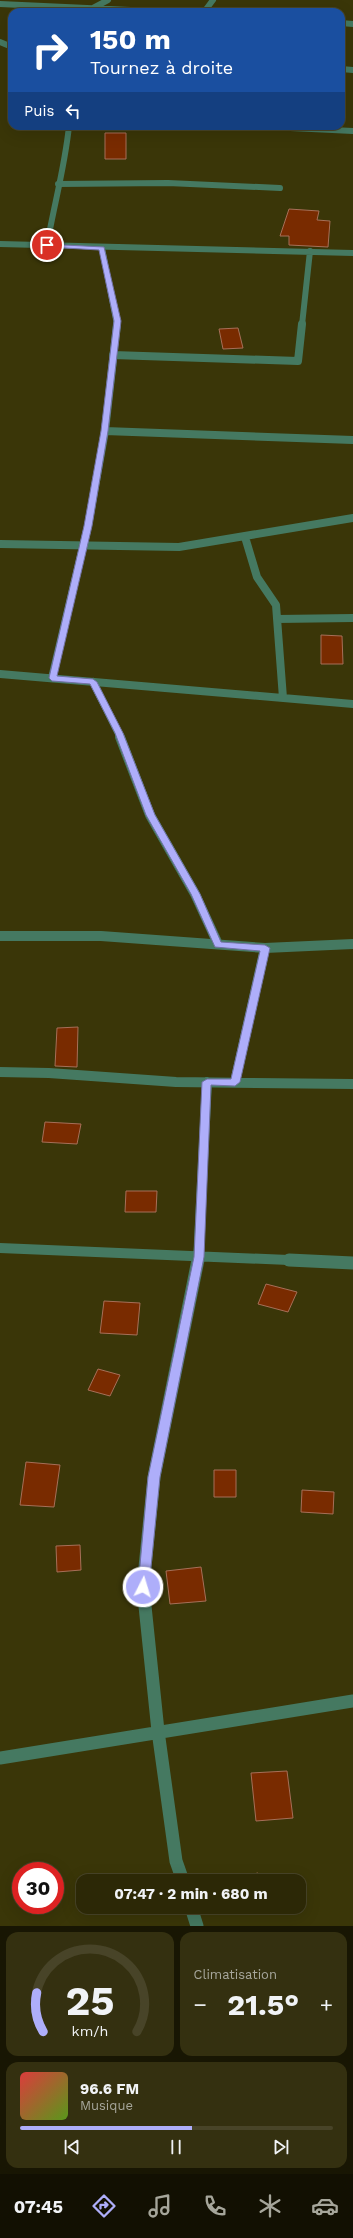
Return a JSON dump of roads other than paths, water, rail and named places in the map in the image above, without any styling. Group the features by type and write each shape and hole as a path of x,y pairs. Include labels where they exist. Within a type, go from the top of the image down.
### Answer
{"street":[{"path":"0,4 93,8 108,0"},
{"path":"47,245 58,184 66,154 69,130"},
{"path":"332,130 353,131"},
{"path":"58,184 168,183 280,188"},
{"path":"0,244 102,248 353,253"},
{"path":"52,678 83,546 105,431 117,321 102,248"},
{"path":"113,355 298,361 310,251"},
{"path":"105,431 312,437 353,440"},
{"path":"0,544 179,547 353,518"},
{"path":"245,537 257,577 276,604 283,698"},
{"path":"277,619 353,618"},
{"path":"0,674 353,704"},
{"path":"93,682 119,733 150,815 195,894 218,944"},
{"path":"0,936 101,936 265,948 353,944"},
{"path":"235,1082 265,948"},
{"path":"0,1072 207,1082 353,1084"},
{"path":"180,1874 176,1861 158,1731 143,1587 154,1477 199,1257 207,1082"},
{"path":"0,1248 353,1262"},
{"path":"0,1758 158,1731 353,1701"},
{"path":"193,1914 196,1926"}]}
